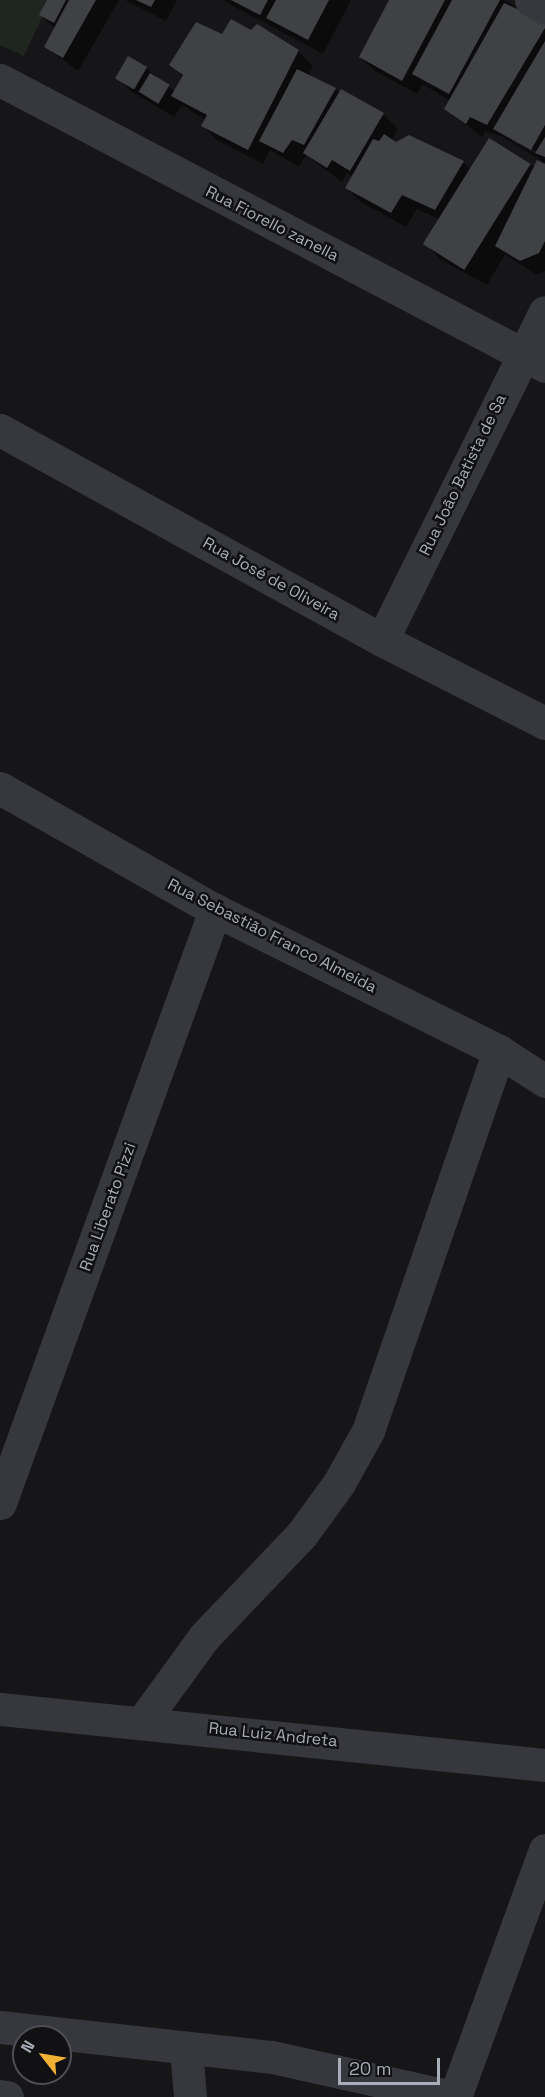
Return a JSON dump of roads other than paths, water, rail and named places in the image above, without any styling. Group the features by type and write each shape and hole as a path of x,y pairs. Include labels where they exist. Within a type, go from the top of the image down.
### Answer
{"street":[{"path":"531,0 545,8"},
{"name":"Rua Fiorello zanella","path":"0,80 534,360"},
{"name":"Rua João Batista de Sa","path":"382,640 534,360 545,312"},
{"name":"Rua José de Oliveira","path":"0,430 382,640 545,723"},
{"name":"Rua Sebastião Franco Almeida","path":"0,788 215,910 499,1051 545,1081"},
{"name":"Rua Liberato Pizzi","path":"0,1503 215,910"},
{"path":"143,1721 204,1637 302,1534 339,1483 368,1431 499,1051"},
{"name":"Rua Luiz Andreta","path":"0,1709 143,1721 545,1765"},
{"path":"0,2027 272,2057 454,2097 545,1850"},
{"path":"186,2048 190,2097"},
{"path":"0,2096 7,2097"}]}
